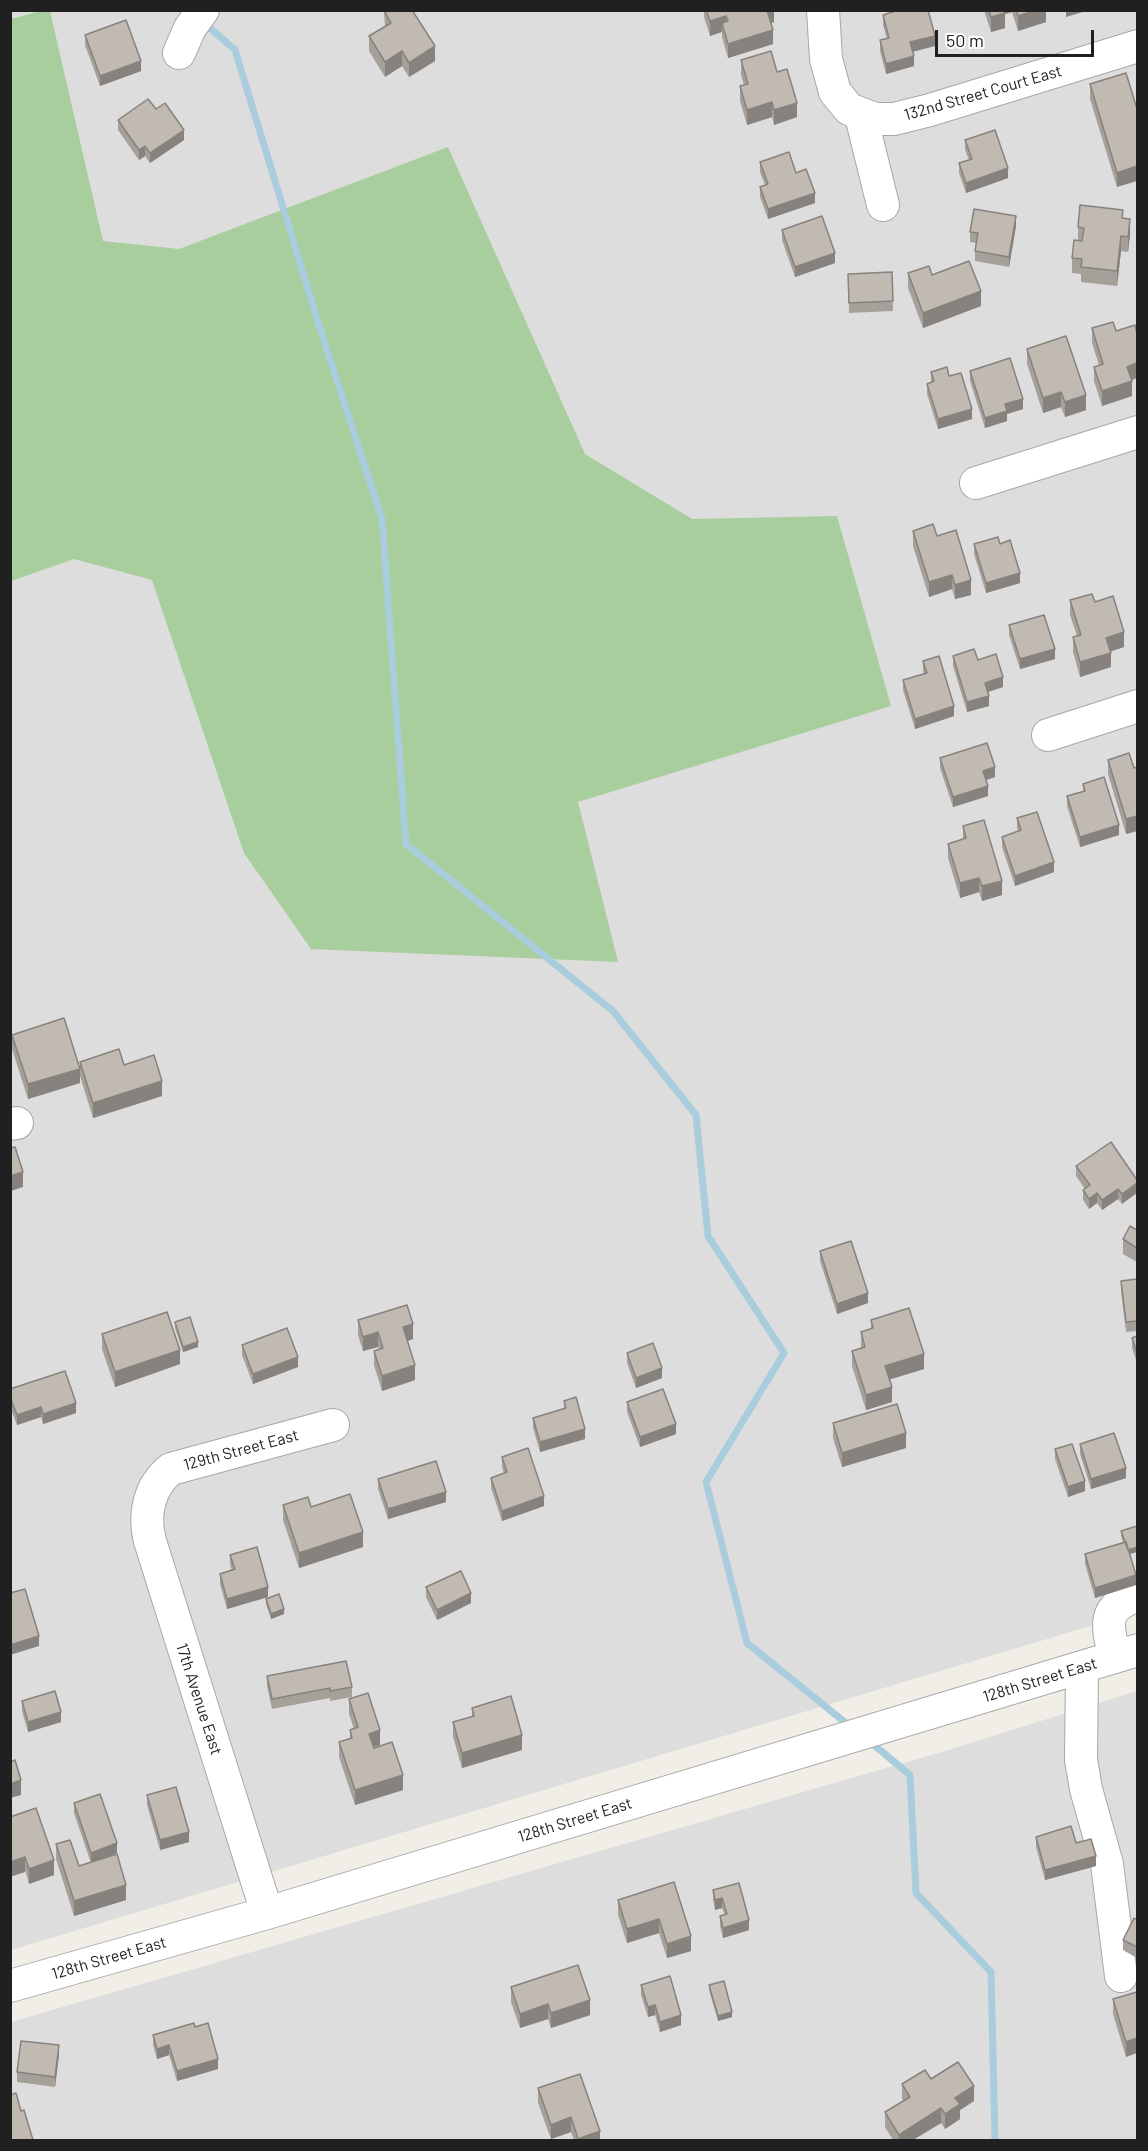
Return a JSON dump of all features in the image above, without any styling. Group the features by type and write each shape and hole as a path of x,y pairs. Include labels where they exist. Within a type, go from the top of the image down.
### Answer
{"street":[{"path":"823,10 826,59 835,92 840,101 861,116 883,205"},
{"name":"132nd Street Court East","path":"861,116 894,119 930,110 1137,46"},
{"path":"976,483 1137,432"},
{"path":"1048,735 1137,706"},
{"name":"129th Street East","path":"156,1485 171,1469 333,1425"},
{"name":"17th Avenue East","path":"156,1485 146,1516 150,1541 267,1913"},
{"path":"1126,1653 1107,1629 1111,1612 1121,1603 1137,1596"},
{"name":"128th Street East","path":"10,1986 267,1913 1126,1653"},
{"path":"1082,1667 1081,1760 1086,1789 1107,1864 1121,1976"}],"shaded area":[{"path":"11,11 1137,11 1137,1612 11,1950"},
{"path":"1137,1691 1137,2140 11,2140 11,2022 948,1750"}],"green space":[{"path":"41,11 50,11 103,241 179,249 448,147 585,454 692,519 837,516 891,706 578,802 618,962 311,949 244,853 152,580 74,559 11,581 11,19"}],"building":[{"path":"385,10 412,10 435,46 409,63 402,51 385,62 369,36 391,23"},
{"path":"706,10 767,10 773,30 728,44 722,23 728,21 726,16 710,21"},
{"path":"899,10 928,10 935,36 910,42 914,56 886,64 880,40 889,38 883,15"},
{"path":"989,10 1004,10 1005,13 991,17"},
{"path":"1016,10 1036,10 1018,16"},
{"path":"126,20 141,61 100,76 85,35"},
{"path":"771,51 777,72 787,69 797,103 774,110 772,102 747,110 740,86 748,84 741,60"},
{"path":"1126,73 1137,109 1137,166 1117,173 1090,84"},
{"path":"148,99 156,109 165,103 184,130 150,153 145,146 139,150 118,120"},
{"path":"995,130 1008,168 966,183 959,163 972,159 965,140"},
{"path":"789,152 796,173 806,169 815,193 768,209 760,187 768,184 760,162"},
{"path":"1080,205 1123,210 1122,218 1130,219 1128,237 1121,236 1117,271 1081,267 1082,259 1072,258 1074,240 1082,241 1084,228 1078,227"},
{"path":"974,209 1016,216 1009,257 975,251 978,233 970,232"},
{"path":"822,216 835,253 795,267 782,230"},
{"path":"969,261 981,291 923,313 908,273 929,266 932,275"},
{"path":"892,272 893,301 849,303 848,274"},
{"path":"1113,322 1116,331 1135,325 1137,363 1127,367 1132,381 1102,391 1094,367 1103,364 1092,328"},
{"path":"1066,336 1086,395 1065,402 1061,392 1043,398 1027,349"},
{"path":"1010,358 1023,399 1005,404 1007,411 985,418 970,371"},
{"path":"947,367 949,376 961,373 972,409 938,419 927,384 934,381 931,372"},
{"path":"933,524 937,536 956,530 971,580 955,585 952,575 929,582 913,531"},
{"path":"998,537 1000,544 1010,540 1020,573 986,583 974,544"},
{"path":"1092,594 1095,602 1113,596 1124,632 1106,638 1111,653 1080,662 1073,637 1081,635 1070,600"},
{"path":"1044,615 1055,649 1020,659 1009,625"},
{"path":"974,649 978,660 996,654 1003,677 985,683 989,696 967,702 953,656"},
{"path":"939,656 954,706 915,719 903,680 927,673 923,661"},
{"path":"987,743 995,767 983,771 988,786 953,797 940,758"},
{"path":"1129,753 1134,768 1137,767 1137,816 1126,819 1108,760"},
{"path":"1104,777 1119,825 1080,837 1067,796 1085,791 1083,784"},
{"path":"1037,812 1054,862 1015,876 1002,837 1021,830 1017,818"},
{"path":"984,820 1002,881 982,886 979,878 960,883 948,844 966,838 963,826"},
{"path":"64,1018 80,1069 28,1084 12,1035"},
{"path":"119,1049 124,1065 154,1055 162,1081 93,1103 80,1062"},
{"path":"1111,1142 1137,1183 1122,1194 1118,1189 1102,1200 1097,1193 1089,1199 1083,1190 1090,1185 1076,1166"},
{"path":"15,1147 23,1172 10,1176 10,1148"},
{"path":"1130,1226 1137,1230 1137,1248 1123,1239"},
{"path":"851,1241 868,1293 837,1304 820,1251"},
{"path":"1137,1279 1137,1321 1126,1322 1121,1281"},
{"path":"407,1305 413,1324 403,1327 415,1365 382,1376 374,1351 383,1348 378,1332 363,1337 358,1320"},
{"path":"909,1308 924,1354 885,1366 892,1387 866,1395 852,1351 865,1347 861,1332 873,1328 871,1320"},
{"path":"167,1312 180,1350 115,1372 102,1334"},
{"path":"190,1317 198,1342 183,1347 175,1322"},
{"path":"287,1328 298,1357 253,1374 242,1345"},
{"path":"1137,1336 1137,1353 1132,1338"},
{"path":"653,1343 662,1368 636,1378 627,1353"},
{"path":"65,1371 76,1403 43,1414 41,1407 17,1415 10,1397 10,1389"},
{"path":"663,1389 676,1424 640,1437 627,1402"},
{"path":"576,1397 585,1429 540,1442 533,1418 566,1408 564,1401"},
{"path":"897,1404 906,1433 842,1453 833,1423"},
{"path":"1114,1433 1126,1468 1091,1479 1080,1444"},
{"path":"1072,1444 1085,1481 1068,1487 1055,1449"},
{"path":"528,1448 544,1496 502,1511 491,1478 507,1472 502,1457"},
{"path":"436,1461 446,1492 388,1509 378,1479"},
{"path":"350,1494 363,1532 299,1553 283,1505 308,1497 311,1507"},
{"path":"1137,1526 1137,1547 1128,1550 1121,1531"},
{"path":"1126,1542 1136,1575 1095,1588 1085,1554"},
{"path":"257,1547 268,1587 227,1599 220,1574 235,1569 230,1555"},
{"path":"461,1571 471,1593 437,1610 426,1587"},
{"path":"25,1589 39,1636 10,1645 10,1593"},
{"path":"279,1594 284,1609 271,1614 266,1599"},
{"path":"346,1661 352,1687 330,1691 330,1688 272,1699 267,1676"},
{"path":"55,1691 61,1712 28,1722 22,1701"},
{"path":"368,1693 380,1730 369,1734 374,1748 392,1742 403,1775 355,1790 339,1742 352,1738 350,1730 358,1727 349,1699"},
{"path":"511,1696 522,1735 462,1753 453,1722 474,1716 472,1708"},
{"path":"15,1760 21,1780 10,1784 10,1762"},
{"path":"176,1787 189,1832 160,1840 147,1795"},
{"path":"100,1794 117,1843 91,1853 74,1803"},
{"path":"36,1808 54,1860 29,1869 25,1857 10,1862 10,1817"},
{"path":"1071,1826 1076,1843 1091,1839 1096,1856 1045,1870 1036,1837"},
{"path":"70,1840 79,1866 117,1854 126,1885 74,1901 56,1844"},
{"path":"674,1882 691,1936 667,1944 659,1919 627,1929 618,1900"},
{"path":"739,1883 749,1920 723,1928 720,1916 727,1914 722,1898 715,1900 713,1890"},
{"path":"1134,1918 1137,1920 1137,1947 1123,1940"},
{"path":"578,1965 590,2000 551,2013 548,2004 520,2014 511,1987"},
{"path":"670,1976 681,2015 660,2022 655,2005 648,2007 641,1985"},
{"path":"724,1981 732,2012 718,2016 709,1985"},
{"path":"1137,1992 1137,2038 1126,2042 1113,1999"},
{"path":"194,2023 195,2027 208,2023 218,2059 177,2071 169,2045 157,2049 153,2035"},
{"path":"21,2041 59,2045 55,2077 17,2072"},
{"path":"958,2062 974,2086 955,2098 960,2104 945,2114 941,2108 899,2135 885,2112 910,2097 902,2084 925,2070 931,2079"},
{"path":"580,2074 600,2131 578,2139 571,2117 551,2125 538,2088"},
{"path":"16,2093 33,2140 12,2140 10,2137 10,2095"}],"waterway":[{"path":"203,22 235,50 318,322 382,519 406,844 613,1011 696,1115 708,1236 784,1353 706,1482 747,1643 852,1728"},
{"path":"868,1740 910,1775 916,1893 991,1972 995,2140"}]}
